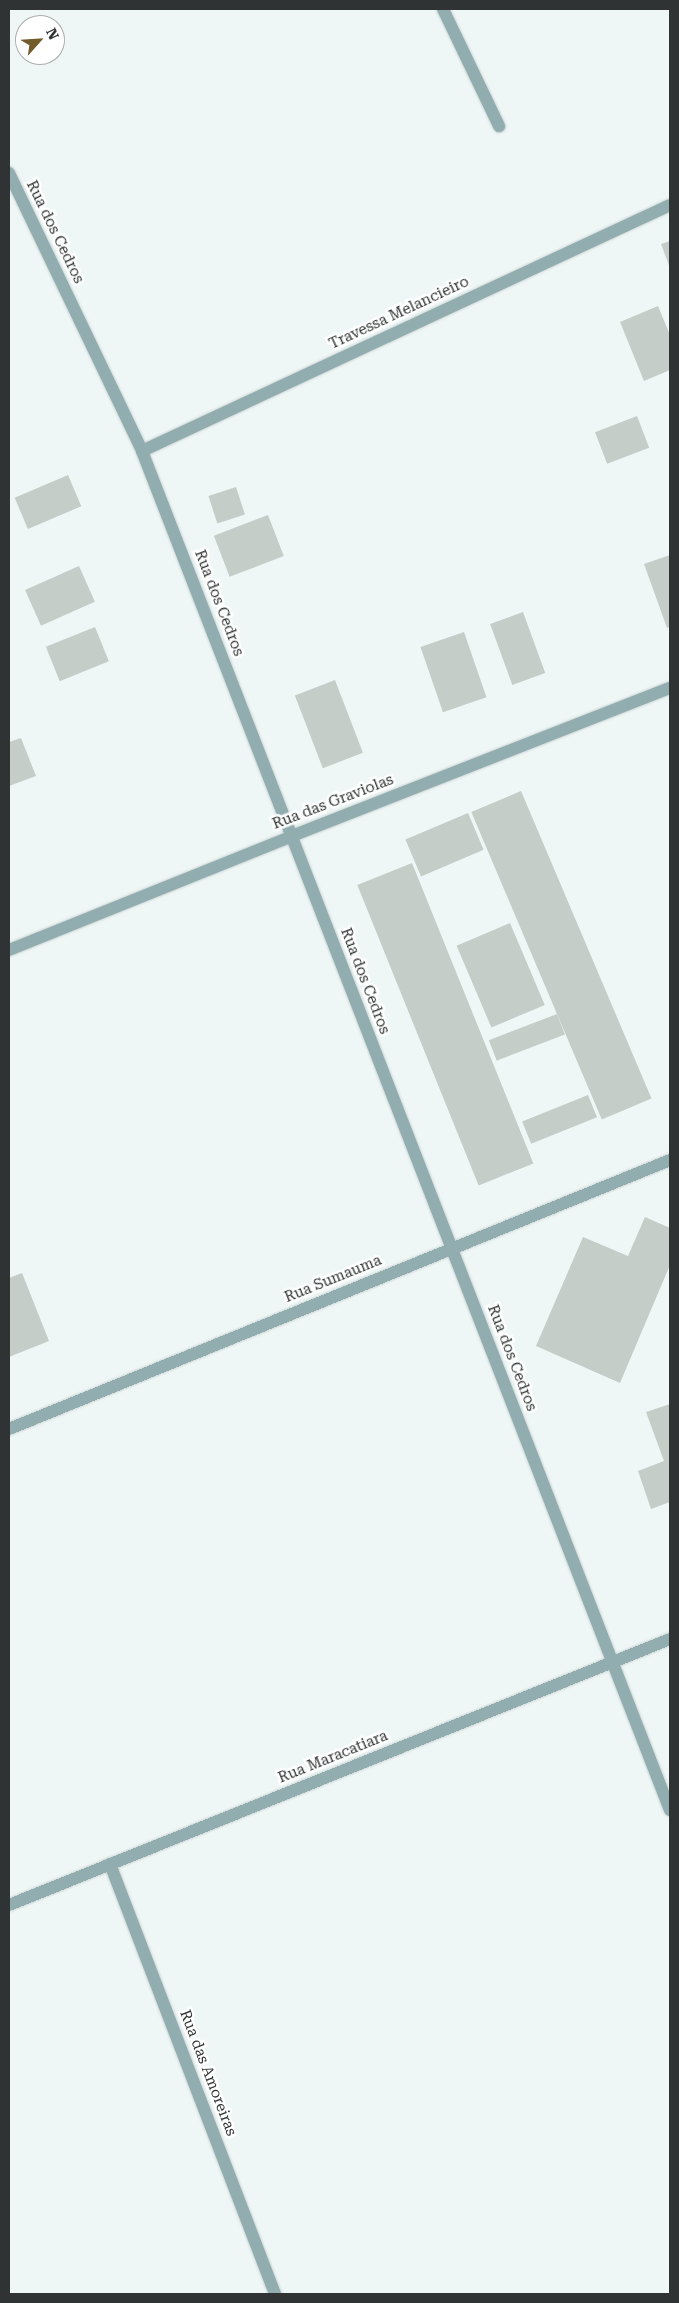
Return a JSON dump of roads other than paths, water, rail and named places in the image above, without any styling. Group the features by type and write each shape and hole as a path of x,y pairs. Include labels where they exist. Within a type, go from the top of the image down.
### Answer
{"street":[{"path":"443,9 499,126"},
{"name":"Rua dos Cedros","path":"9,173 142,451 670,1810"},
{"name":"Travessa Melancieiro","path":"142,451 670,205"},
{"name":"Rua das Graviolas","path":"9,950 292,836 670,688"},
{"name":"Rua Sumauma","path":"9,1429 670,1160"},
{"name":"Rua Maracatiara","path":"9,1905 670,1639"},
{"name":"Rua das Amoreiras","path":"110,1864 275,2294"}]}
